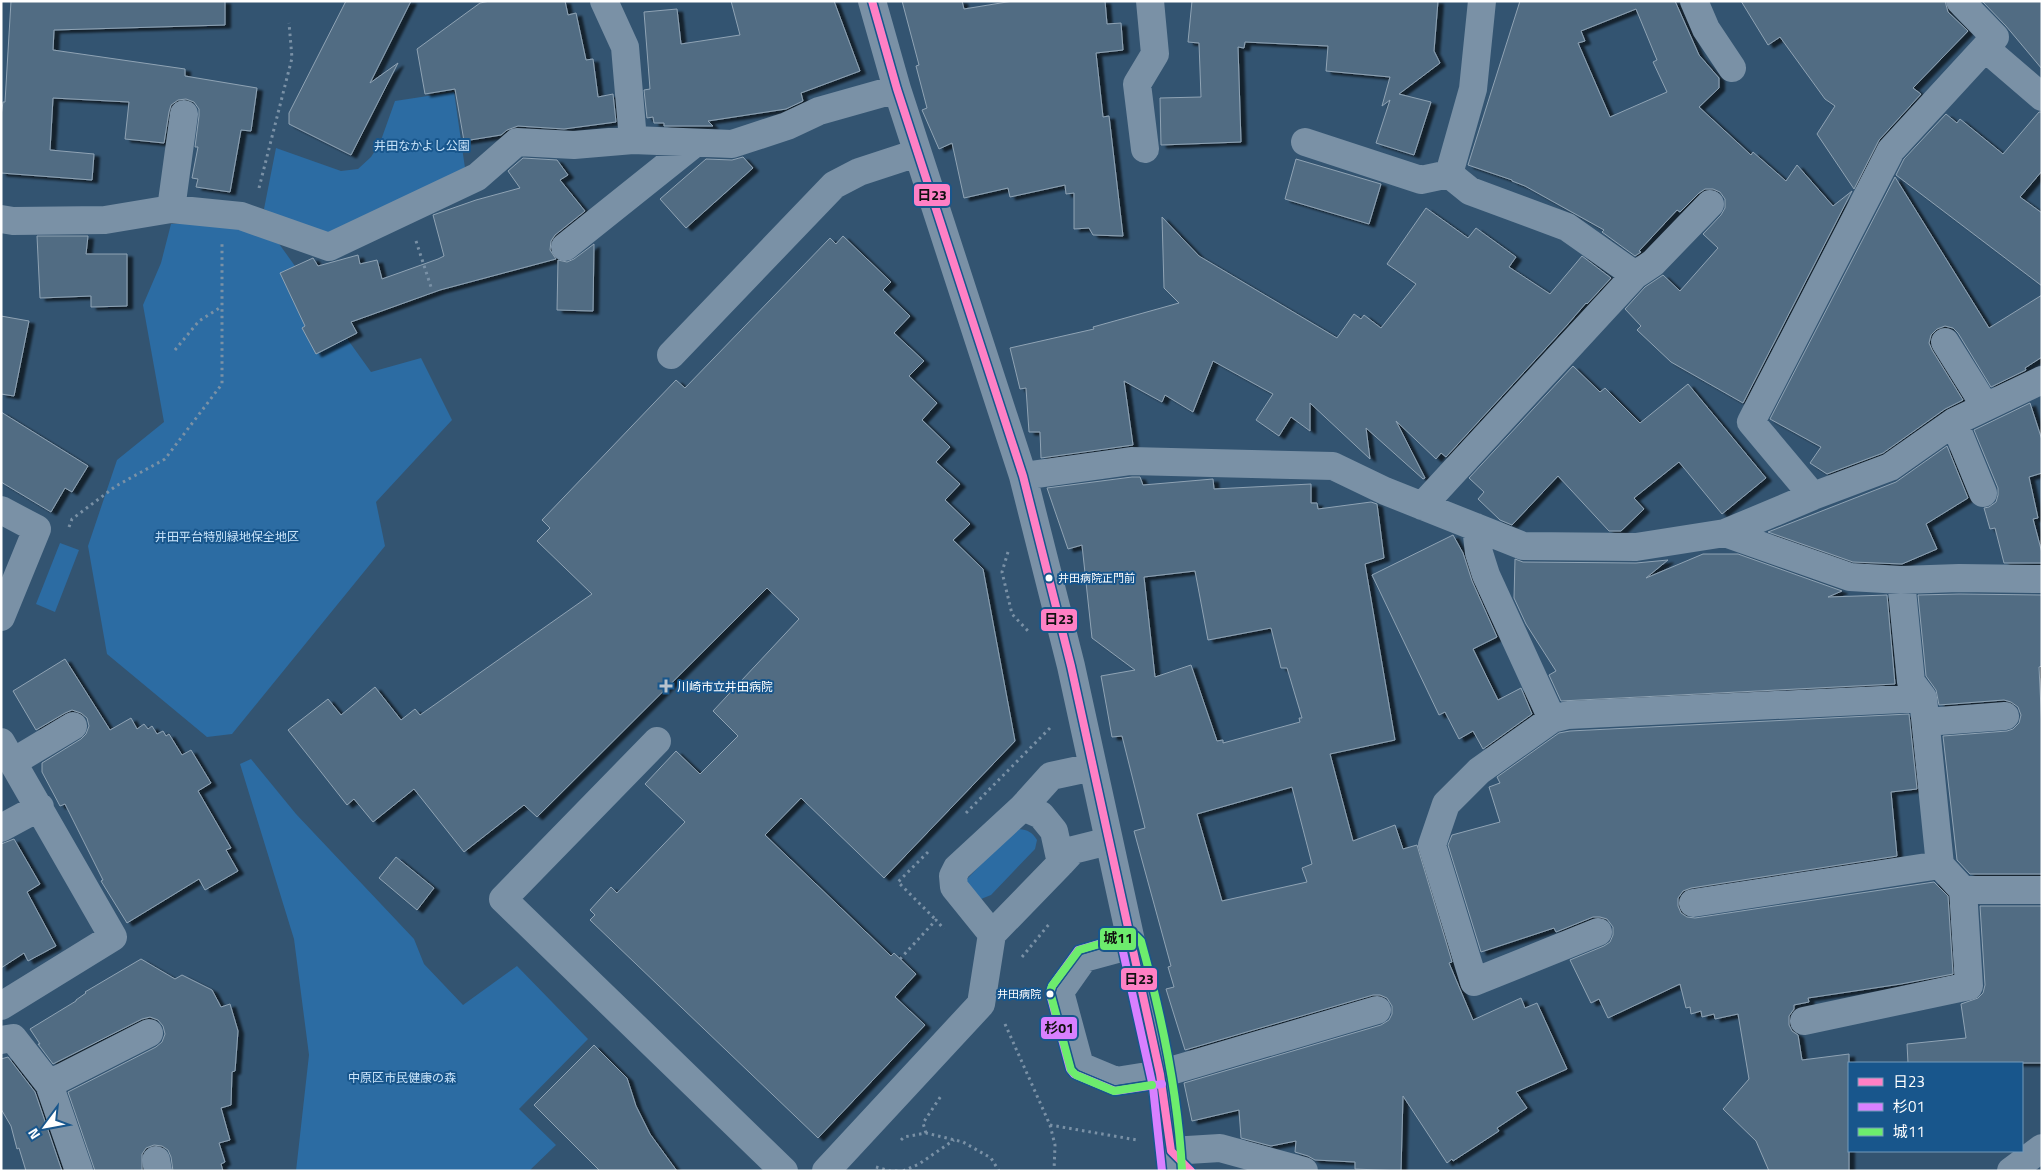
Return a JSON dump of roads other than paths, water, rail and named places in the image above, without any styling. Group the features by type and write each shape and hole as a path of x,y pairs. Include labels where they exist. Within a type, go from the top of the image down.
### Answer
{"street":[{"path":"604,1 625,47 633,140"},
{"path":"872,1 897,89 1023,476 1071,666 1132,945 1160,1074 1172,1161"},
{"path":"1145,149 1137,84 1155,54 1150,1"},
{"path":"1449,174 1473,89 1482,1"},
{"path":"1694,1 1706,29 1732,68"},
{"path":"1813,496 1751,422 1892,150 1995,37 1960,1"},
{"path":"1985,48 2042,97"},
{"path":"1,219 13,221 105,220 171,209 246,218 329,246 477,177 517,142 574,145 633,140 732,144 788,126 819,111 897,89"},
{"path":"171,209 184,114"},
{"path":"565,247 695,142"},
{"path":"1305,142 1421,180 1449,174"},
{"path":"671,355 834,185 859,172 918,153"},
{"path":"1449,174 1470,191 1567,227 1635,275"},
{"path":"1422,506 1635,275 1653,262 1710,204"},
{"path":"1946,342 1985,406"},
{"path":"1023,476 1131,461 1332,466 1385,491 1523,546 1636,546 1725,533 1813,496 1890,467 1954,422 2042,380"},
{"path":"1954,422 1983,493"},
{"path":"1,510 37,529 1,617"},
{"path":"1476,527 1479,553 1486,575 1552,719"},
{"path":"1725,533 1850,577 1901,580 1958,578 2042,579"},
{"path":"1804,1021 1969,986 1963,890 1940,865 1925,710 1912,682 1901,580"},
{"path":"1598,932 1474,982 1432,846 1446,804 1479,771 1552,719 1568,715 1925,710 2005,716"},
{"path":"1,1006 113,937 40,806 7,752 73,726"},
{"path":"657,741 503,899 784,1171"},
{"path":"992,934 954,887 954,876 957,868 1023,807 1051,776 1093,767"},
{"path":"1,828 40,806"},
{"path":"1023,807 1041,815 1054,831 1061,863"},
{"path":"826,1171 981,1004 992,934 1073,850 1109,841"},
{"path":"1693,903 1940,865"},
{"path":"1963,890 2042,890"},
{"path":"1132,945 1084,958 1060,992 1080,1066 1116,1081 1160,1074 1376,1010"},
{"path":"49,1084 149,1033"},
{"path":"1,1040 13,1038 49,1084 78,1171"},
{"path":"1172,1161 1220,1148 1304,1171"},
{"path":"2011,1171 2042,1148"},
{"path":"1172,1161 1191,1171"}],"place":[{"name":"井田病院正門前","path":"1049,578"},
{"name":"川崎市立井田病院","path":"666,686"},
{"name":"井田病院","path":"1050,994"}],"park label":[{"name":"井田なかよし公園","path":"422,145"},
{"name":"井田平台特別緑地保全地区","path":"227,536"},
{"name":"中原区市民健康の森","path":"402,1077"}]}
